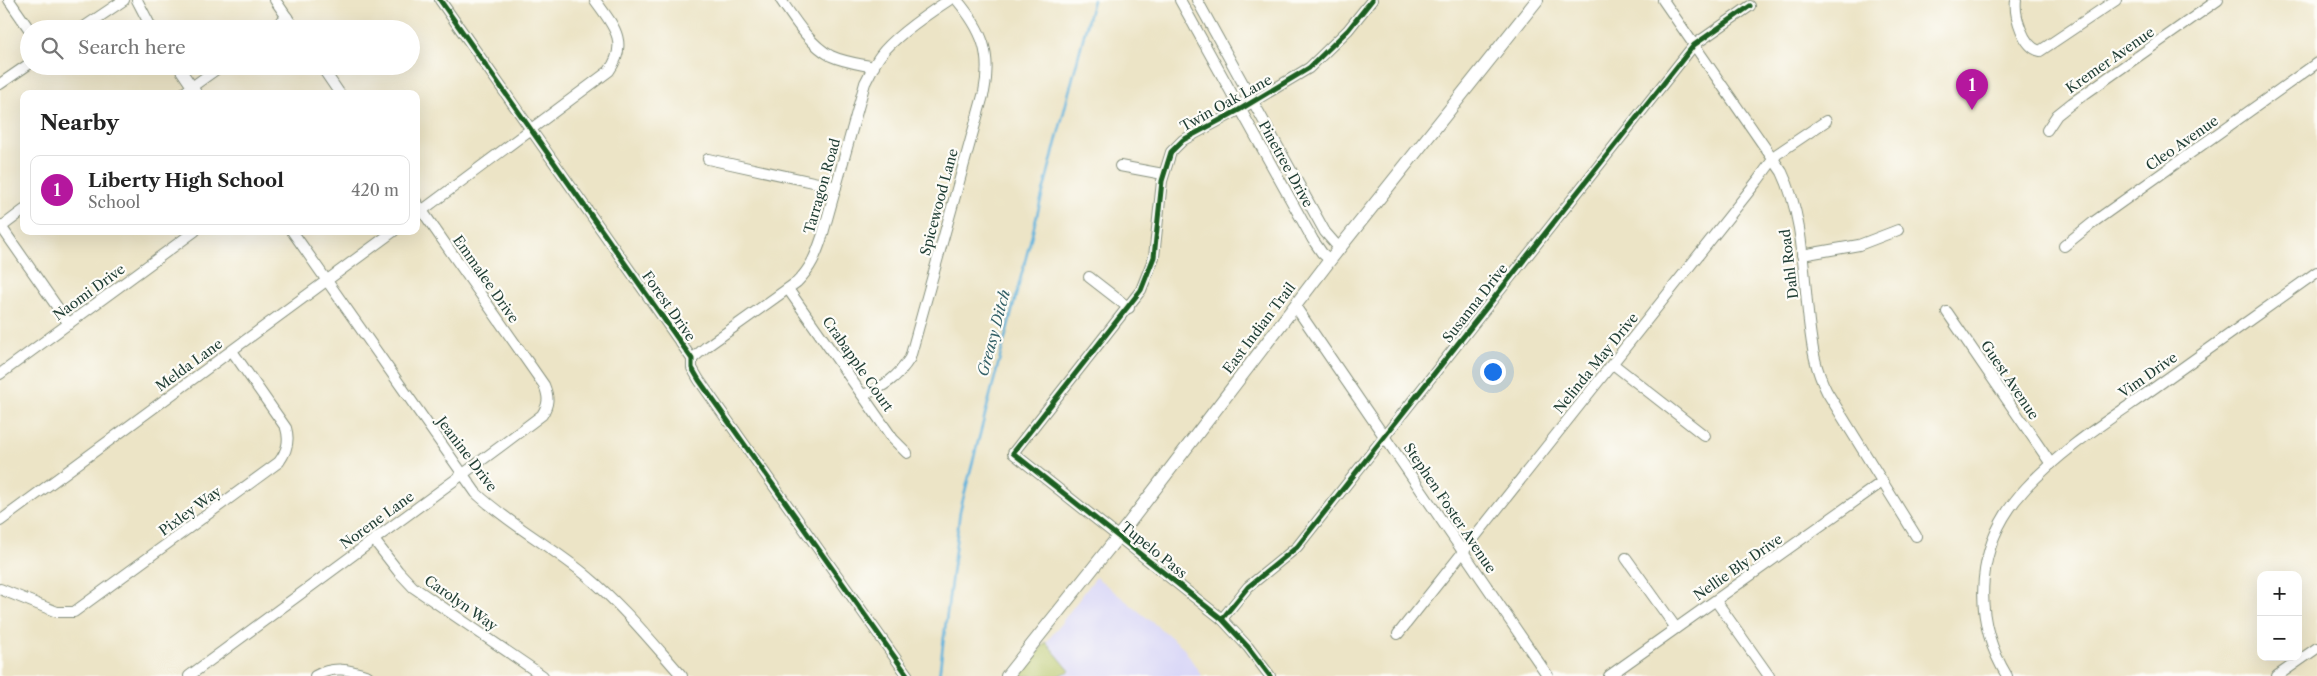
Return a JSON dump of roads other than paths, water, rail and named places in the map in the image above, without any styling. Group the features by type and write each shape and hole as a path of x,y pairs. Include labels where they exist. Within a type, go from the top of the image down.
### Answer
{"main road":[{"name":"East Indian Trail","path":"1008,676 1339,248 1537,0"}],"street":[{"path":"8,0 22,20"},
{"path":"94,20 124,0"},
{"path":"137,0 147,20"},
{"path":"275,0 289,20"},
{"name":"Forest Drive","path":"440,0 692,360 692,368 700,380 908,676"},
{"path":"420,208 531,130 603,76 615,63 618,55 618,38 615,29 595,0"},
{"path":"781,0 810,38 823,51 842,60 874,67"},
{"name":"Tarragon Road","path":"692,360 706,347 788,289 808,272 814,262 865,84 880,55 903,34 949,0"},
{"name":"Spicewood Lane","path":"863,395 891,381 903,370 910,358 984,92 987,70 984,42 975,24 957,0"},
{"name":"Pinetree Drive","path":"1180,0 1239,110 1262,146 1313,240 1322,253 1330,260"},
{"name":"Pinetree Drive","path":"1197,0 1325,232 1339,248"},
{"name":"Twin Oak Lane","path":"1013,453 1129,308 1141,290 1154,258 1163,174 1171,152 1183,140 1296,77 1318,60 1348,30 1372,0"},
{"name":"Dahl Road","path":"1663,0 1782,172 1791,192 1798,222 1812,342 1818,374 1826,392 1916,536"},
{"path":"2016,0 2016,17 2019,28 2034,47 2040,51 2116,0"},
{"name":"Kremer Avenue","path":"2047,130 2057,115 2072,103 2218,0"},
{"name":"Susanna Drive","path":"1222,619 1248,587 1297,547 1694,45 1750,6"},
{"path":"283,20 287,17"},
{"name":"Cleo Avenue","path":"2064,246 2095,221 2317,63"},
{"path":"0,84 20,70"},
{"path":"184,75 195,90 211,75"},
{"path":"327,75 337,90"},
{"name":"Nelinda May Drive","path":"1398,634 1769,167 1772,160 1781,151 1826,121"},
{"path":"708,159 836,187"},
{"path":"1120,166 1163,174"},
{"name":"Emmalee Drive","path":"420,212 534,371"},
{"path":"20,213 1,227 69,324"},
{"path":"1802,255 1859,245 1898,230"},
{"name":"Naomi Drive","path":"0,374 189,235"},
{"name":"Jeanine Drive","path":"295,235 476,493 490,507 560,555 613,599 679,675"},
{"name":"Melda Lane","path":"0,521 389,235"},
{"name":"Vim Drive","path":"2007,676 1989,639 1982,600 1985,568 1990,549 2007,514 2024,489 2051,464 2090,433 2317,272"},
{"path":"1089,277 1129,308"},
{"name":"Crabapple Court","path":"788,289 893,438 907,453"},
{"name":"Stephen Foster Avenue","path":"1295,306 1548,676"},
{"name":"Guest Avenue","path":"1947,312 2051,464"},
{"name":"Pixley Way","path":"0,588 57,612 74,612 279,462 288,446 286,428 232,351"},
{"path":"1613,364 1704,436"},
{"name":"Norene Lane","path":"189,676 542,415 548,405 548,394 534,371"},
{"name":"Tupelo Pass","path":"1013,453 1222,619 1248,647 1270,676"},
{"name":"Nellie Bly Drive","path":"1610,676 1882,482"},
{"name":"Carolyn Way","path":"374,540 398,571 414,586 543,676"},
{"path":"1626,558 1676,628"},
{"path":"1716,601 1769,676"},
{"path":"2277,676 2317,648"},
{"path":"314,676 324,671 341,669 368,676"}],"waterway":[{"name":"Greasy Ditch","path":"939,676 960,511 1093,0"}],"place":[{"name":"Liberty High School","path":"1972,110"}]}
